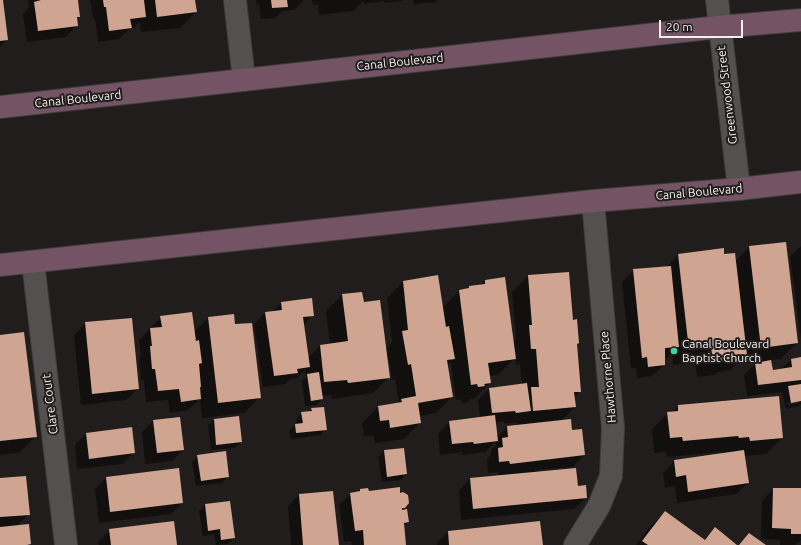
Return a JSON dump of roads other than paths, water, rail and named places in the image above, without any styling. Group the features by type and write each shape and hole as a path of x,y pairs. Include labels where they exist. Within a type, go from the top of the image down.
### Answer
{"main road":[{"name":"Canal Boulevard","path":"0,107 719,27 801,20"},
{"name":"Canal Boulevard","path":"0,265 593,201 739,189 801,182"}],"street":[{"path":"236,0 244,80"},
{"name":"Greenwood Street","path":"717,0 739,189"},
{"name":"Hawthorne Place","path":"575,545 599,506 611,476 613,428 593,201"},
{"name":"Clare Court","path":"33,262 66,545"}],"place":[{"name":"Canal Boulevard Baptist Church","path":"674,351"}]}
